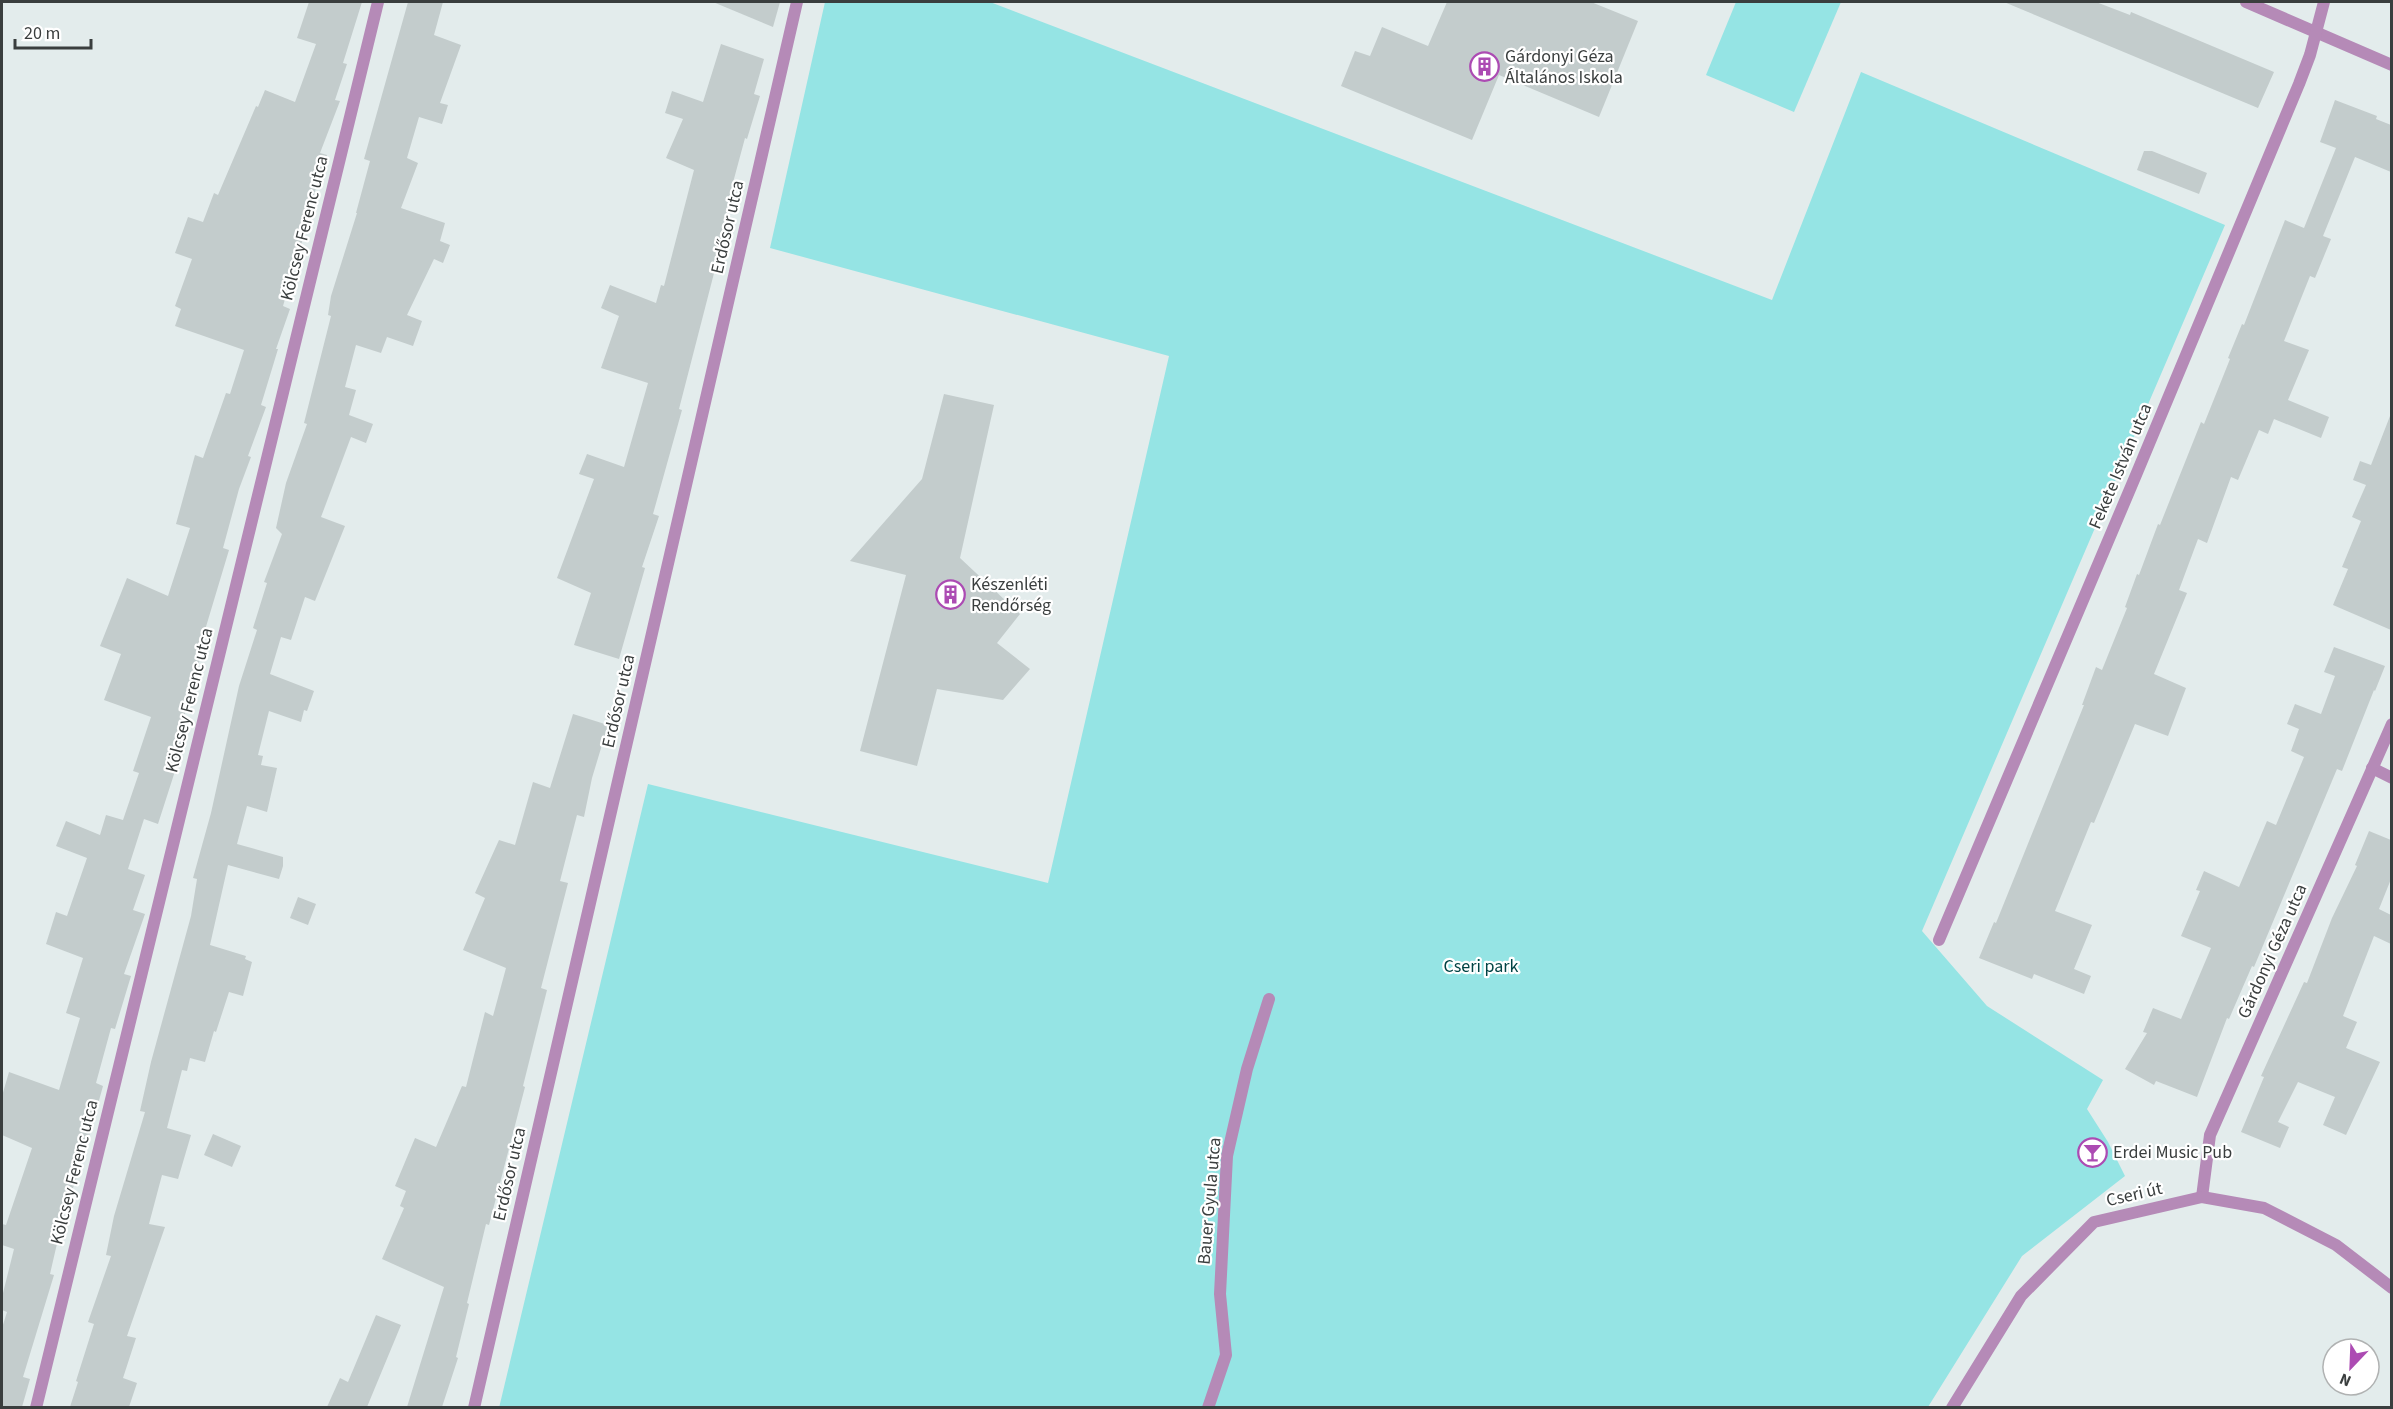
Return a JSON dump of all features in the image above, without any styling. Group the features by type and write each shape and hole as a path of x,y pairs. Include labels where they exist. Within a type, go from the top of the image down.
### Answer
{"street":[{"name":"Kölcsey Ferenc utca","path":"36,1407 378,2"},
{"name":"Erdősor utca","path":"474,1407 797,2"},
{"path":"2246,2 2391,65"},
{"name":"Fekete István utca","path":"1940,940 2310,55 2324,2"},
{"name":"Gárdonyi Géza utca","path":"2202,1197 2210,1135 2391,724"},
{"path":"2372,768 2391,778"},
{"name":"Bauer Gyula utca","path":"1208,1407 1226,1355 1220,1294 1227,1156 1247,1069 1269,999"},
{"name":"Cseri út","path":"1952,1407 2021,1296 2094,1222 2202,1197 2264,1208 2336,1245 2391,1288"}],"green space":[{"name":"Cseri park","path":"825,2 990,2 1772,300 1861,72 2225,225 1922,931 1987,1006 2103,1080 2087,1109 2108,1142 2125,1176 2022,1256 1928,1407 499,1408 648,784 1048,883 1169,356 770,248"},
{"path":"1736,2 1841,2 1794,112 1706,75"}],"building":[{"path":"309,2 362,2 343,63 347,64 335,100 340,101 320,153 327,155 312,200 314,201 283,306 290,309 276,349 278,349 261,405 266,407 248,456 251,457 239,489 223,548 229,550 202,640 206,642 193,680 196,681 177,738 185,740 158,824 144,819 128,869 145,875 133,910 145,914 124,974 131,976 115,1029 111,1028 96,1083 103,1086 62,1222 50,1274 54,1275 23,1377 30,1379 22,1407 2,1407 2,1328 7,1312 2,1310 2,1297 14,1249 2,1245 2,1224 6,1225 32,1148 2,1135 2,1096 9,1072 59,1090 80,1018 66,1013 83,958 46,944 56,912 67,916 87,858 56,846 66,821 100,835 106,815 123,820 139,773 133,771 151,717 104,700 121,654 100,646 127,578 168,596 190,528 176,524 195,455 203,458 226,393 230,394 244,350 175,326 181,309 175,306 192,259 175,253 188,217 203,222 214,193 218,195 265,90 295,102 316,44 297,38"},
{"path":"408,2 443,2 434,35 461,45 440,103 448,105 442,124 419,117 407,158 418,163 401,208 445,223 440,241 450,245 443,263 434,259 407,315 422,321 413,346 387,337 381,353 356,345 345,387 356,390 349,415 373,424 366,443 351,437 321,517 345,526 315,601 305,597 291,640 281,637 270,674 314,691 307,711 304,710 301,722 269,711 258,755 263,756 261,765 277,768 267,812 247,806 237,844 283,857 283,866 279,879 228,865 210,945 246,956 245,959 252,962 243,996 229,992 205,1062 190,1058 187,1071 182,1070 167,1128 191,1135 178,1179 162,1175 149,1224 165,1227 127,1336 136,1338 123,1378 137,1383 129,1407 70,1407 94,1324 88,1322 111,1256 106,1255 114,1216 145,1112 140,1111 151,1062 191,916 197,879 193,878 211,813 239,686 257,630 253,628 267,583 264,582 282,534 276,528 286,483 307,424 304,423 331,316 328,315 331,296 357,213 370,161 364,159"},
{"path":"713,2 780,2 773,27"},
{"name":"Gárdonyi Géza Általános Iskola","path":"1447,2 1591,2 1638,21 1599,117 1499,75 1472,140 1341,86 1355,51 1370,56 1382,27 1428,46"},
{"path":"2004,2 2096,2 2130,15 2131,12 2274,72 2258,108"},
{"path":"721,44 764,59 754,94 760,96 747,139 745,138 731,190 733,191 719,246 721,246 679,409 682,410 653,514 659,516 642,567 645,568 619,659 574,645 591,593 557,578 594,479 579,474 587,454 624,467 648,383 601,368 619,316 601,308 610,285 656,303 661,285 664,286 694,170 666,158 683,119 665,113 672,91 703,102"},
{"path":"2335,100 2377,116 2376,119 2391,125 2391,172 2355,157 2323,236 2331,239 2315,278 2310,276 2284,341 2309,350 2288,400 2329,417 2321,438 2274,419 2268,434 2259,430 2238,480 2231,477 2207,543 2198,539 2179,590 2187,593 2154,674 2186,688 2168,736 2135,724 2094,823 2091,822 2055,911 2092,925 2074,969 2091,976 2084,994 2034,974 2032,979 1979,958 1994,922 1996,923 2084,705 2082,705 2096,667 2102,670 2127,608 2125,607 2137,574 2139,575 2201,422 2204,424 2230,359 2228,358 2242,324 2244,325 2285,220 2304,228 2336,148 2320,142"},
{"path":"2144,151 2152,151 2207,173 2199,194 2137,170"},
{"name":"Készenléti Rendőrség","path":"944,394 994,405 960,558 1020,614 997,643 1030,669 1003,700 937,689 917,766 860,751 906,575 850,561 922,479"},
{"path":"2390,416 2391,630 2333,605 2348,569 2342,567 2361,521 2352,517 2366,485 2353,480 2360,461 2371,465"},
{"path":"2334,647 2385,666 2375,691 2342,771 2337,769 2254,967 2252,966 2229,1019 2227,1018 2197,1097 2156,1081 2154,1085 2125,1069 2147,1033 2143,1032 2153,1008 2181,1019 2211,948 2181,936 2200,891 2196,890 2204,871 2239,887 2267,821 2276,825 2304,757 2291,751 2299,729 2287,724 2295,704 2321,714 2335,676 2324,672"},
{"path":"573,714 608,725 592,778 584,817 577,815 560,881 568,883 541,988 547,990 523,1086 525,1087 489,1225 486,1224 467,1303 469,1304 456,1357 458,1358 442,1407 407,1407 444,1287 382,1259 404,1208 400,1206 406,1191 395,1186 415,1138 436,1147 462,1086 466,1087 485,1012 493,1016 506,968 463,950 485,898 475,893 499,840 515,845 533,782 550,788"},
{"path":"2369,831 2391,840 2391,879 2379,909 2391,915 2391,944 2374,936 2343,1016 2357,1022 2346,1048 2380,1062 2346,1135 2323,1125 2335,1097 2298,1082 2278,1122 2289,1127 2280,1148 2241,1132 2264,1077 2261,1076 2304,982 2307,983 2332,918 2357,866 2355,865"},
{"path":"298,897 316,904 308,925 290,918"},
{"path":"213,1134 241,1146 232,1167 204,1155"},
{"path":"376,1315 401,1325 367,1407 327,1407 340,1378 348,1382"}],"place":[{"name":"Gárdonyi Géza Általános Iskola","path":"1484,66"},
{"name":"Készenléti Rendőrség","path":"950,594"},
{"name":"Erdei Music Pub","path":"2092,1152"}]}
